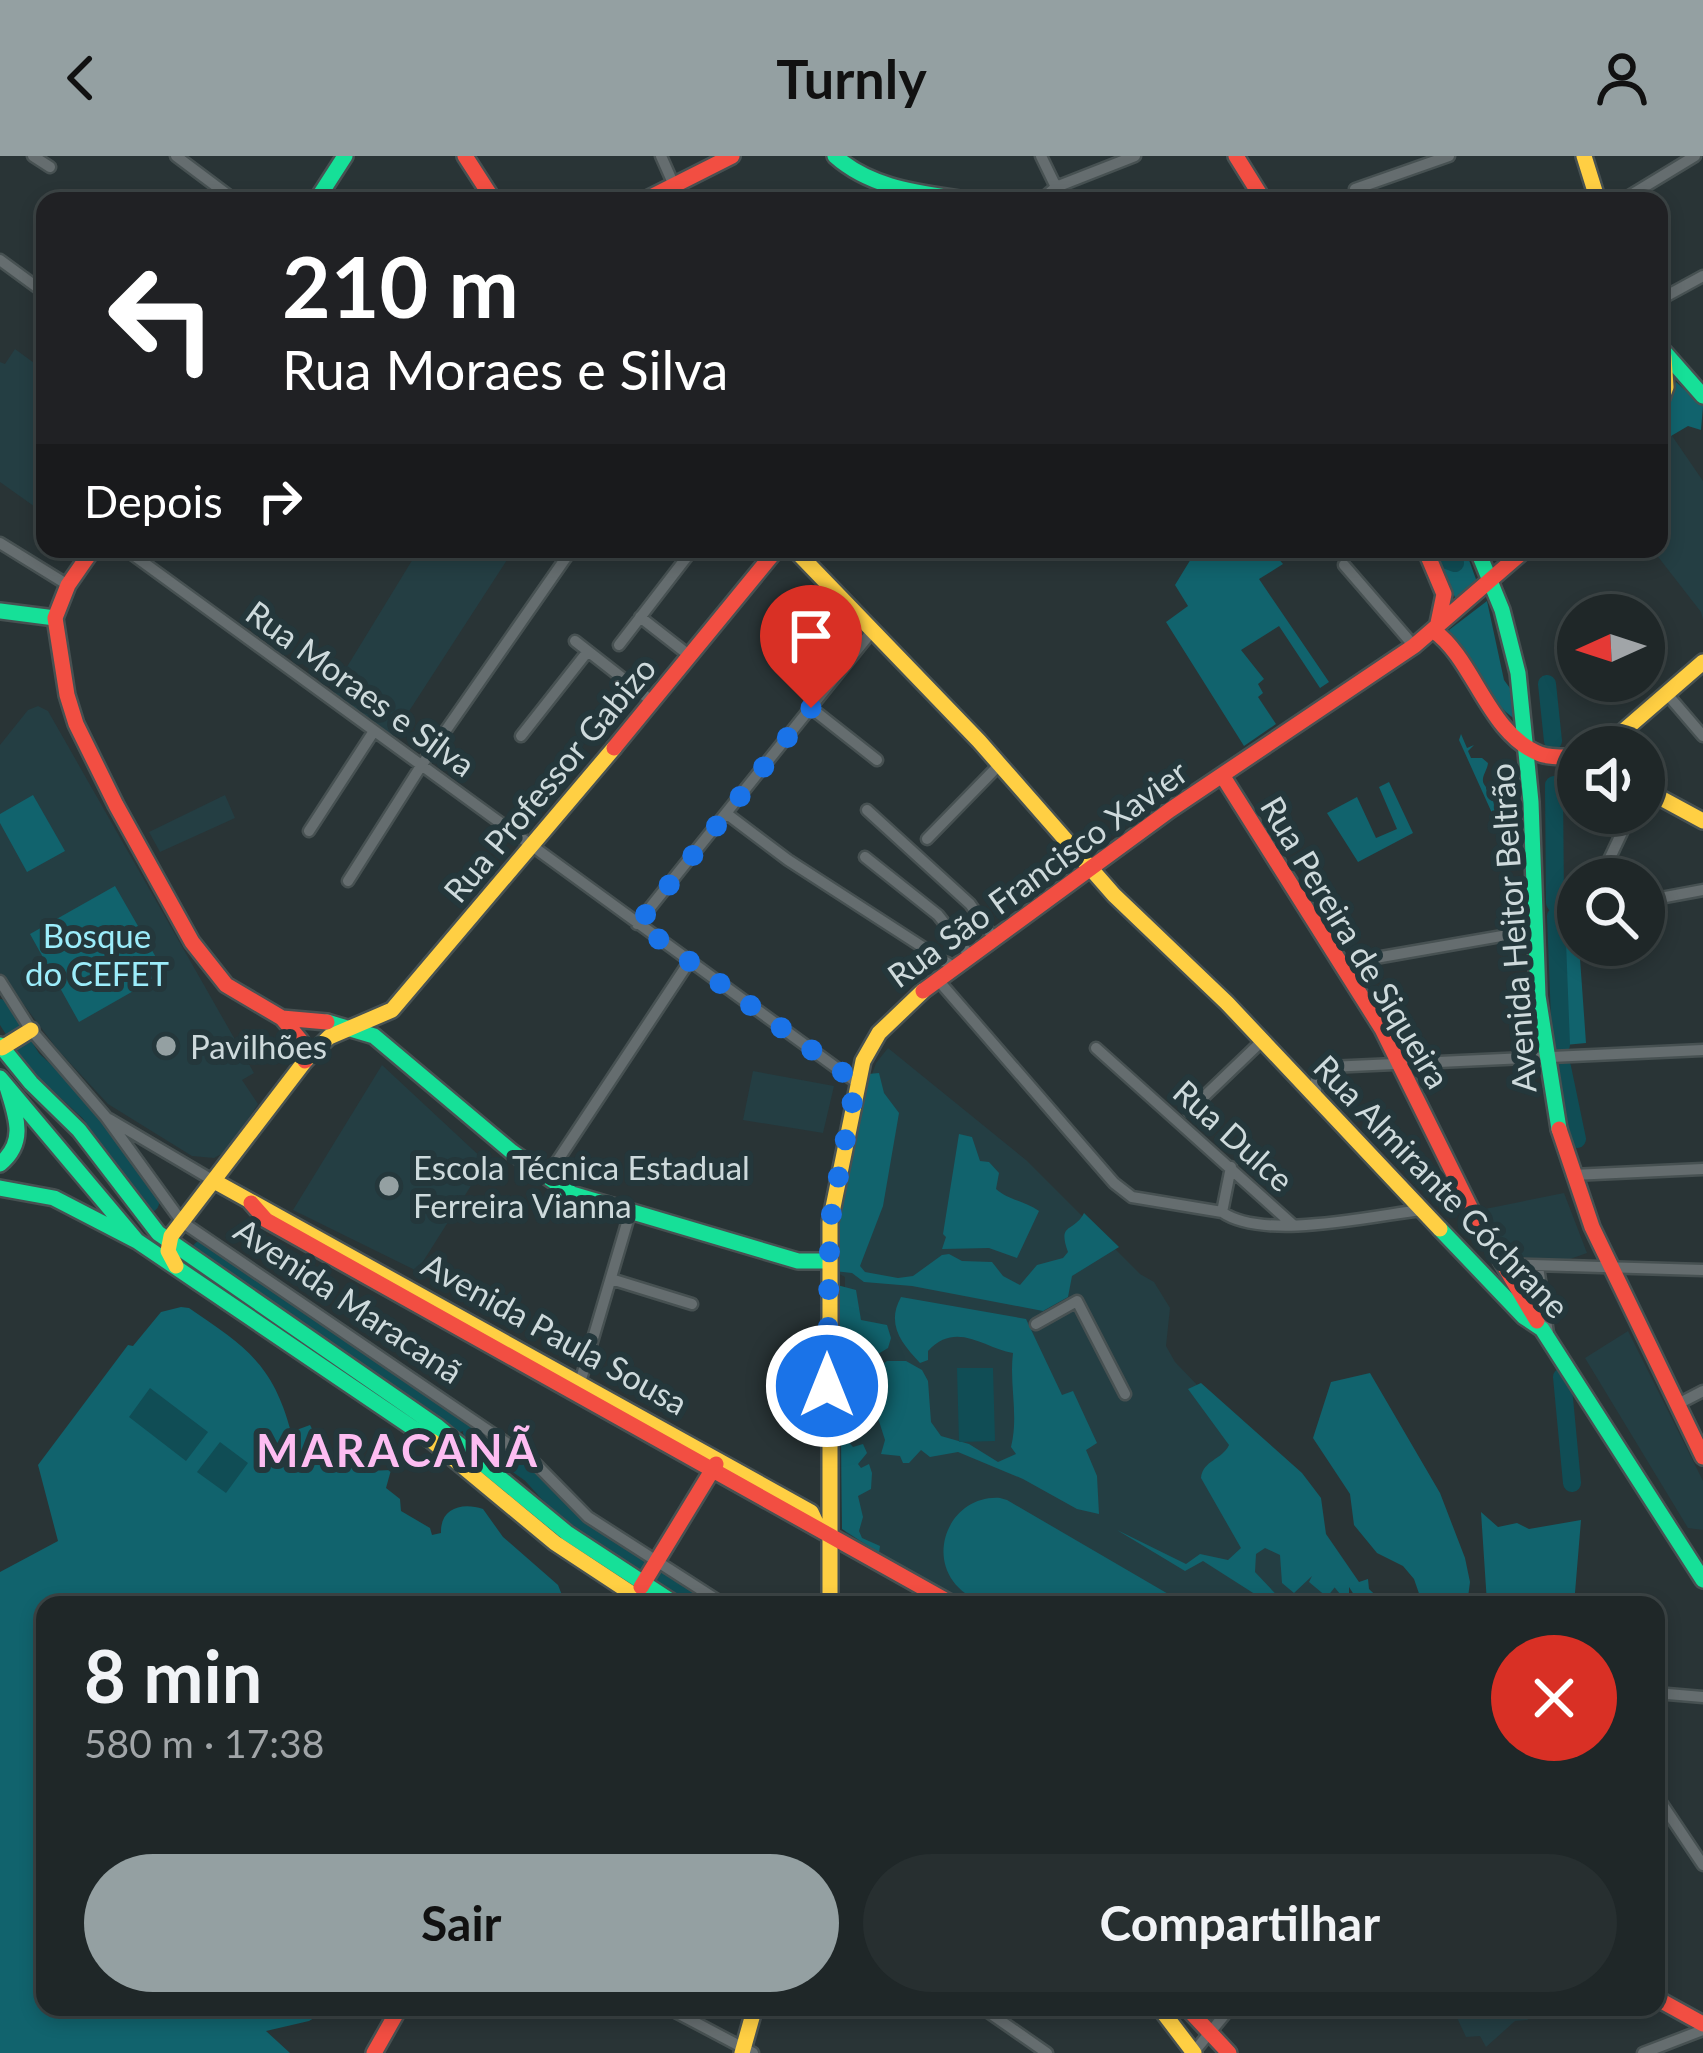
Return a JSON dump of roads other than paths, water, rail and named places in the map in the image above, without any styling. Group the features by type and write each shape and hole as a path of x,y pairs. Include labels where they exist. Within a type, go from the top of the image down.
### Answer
{"street":[{"path":"33,156 50,167"},
{"path":"176,156 224,192"},
{"path":"322,192 345,156"},
{"path":"465,156 488,192"},
{"path":"661,156 678,192"},
{"path":"660,192 732,156"},
{"path":"836,156 857,173 879,182 928,192"},
{"path":"1041,156 1056,188"},
{"path":"1051,192 1135,156"},
{"path":"1236,156 1258,192"},
{"path":"1355,189 1449,156"},
{"path":"1584,156 1595,192"},
{"path":"1636,192 1695,156"},
{"path":"0,260 36,286"},
{"path":"1668,295 1703,275"},
{"path":"1668,358 1703,396"},
{"path":"0,542 68,585"},
{"path":"87,558 68,585 55,618 60,664 76,724 192,941 226,985 282,1018 302,1041 305,1061"},
{"name":"Rua Moraes e Silva","path":"137,558 856,1082"},
{"path":"348,880 566,558"},
{"path":"620,645 686,558"},
{"name":"Rua Professor Gabizo","path":"168,1242 305,1061 328,1037 392,1010 534,846 770,558"},
{"name":"Rua Almirante Cóchrane","path":"803,558 1000,764 1093,869 1447,1238 1545,1333 1703,1580"},
{"path":"1422,558 1439,574"},
{"path":"1430,558 1446,600 1434,631 1447,640 1490,710 1529,748 1557,758"},
{"name":"Avenida Heitor Beltrão","path":"1481,558 1510,640 1529,748 1537,930 1571,1175 1703,1456"},
{"name":"Rua São Francisco Xavier","path":"829,1596 824,1532 827,1261 856,1082 869,1047 890,1018 938,980 1222,775 1414,646 1517,558"},
{"path":"1344,565 1414,646"},
{"path":"0,611 55,618"},
{"path":"640,617 690,656"},
{"path":"638,924 873,630"},
{"path":"575,640 653,701"},
{"path":"521,736 588,651"},
{"path":"1630,726 1703,662"},
{"path":"1667,694 1703,736"},
{"path":"811,708 877,760"},
{"path":"309,831 374,731"},
{"path":"927,839 1000,764"},
{"path":"1531,777 1557,765"},
{"name":"Rua Pereira de Siqueira","path":"1222,775 1341,964 1400,1066 1473,1214 1545,1333"},
{"path":"1665,800 1703,821"},
{"path":"866,810 970,904 995,940"},
{"path":"727,814 788,860 956,968"},
{"path":"865,857 938,915 971,957"},
{"path":"1665,897 1703,890"},
{"path":"1341,964 1537,930"},
{"path":"546,1178 688,962"},
{"path":"938,980 1114,1183 1132,1197 1222,1211 1234,1220 1292,1224"},
{"name":"Avenida Maracanã","path":"0,981 14,1040 31,1083 72,1121 148,1225 438,1426 639,1596"},
{"path":"282,1018 323,1021 367,1032 546,1178 572,1193 798,1262 827,1261"},
{"name":"Avenida Maracanã","path":"14,1040 106,1117 182,1222 532,1461 553,1478 578,1510 712,1596"},
{"path":"1189,1111 1262,1041"},
{"name":"Rua Dulce","path":"1096,1048 1292,1224 1421,1210"},
{"path":"1317,1101 1314,1085 1322,1070 1703,1050"},
{"path":"0,1164 11,1156 19,1140 4,1082"},
{"name":"Avenida Maracanã","path":"4,1082 137,1241 442,1448 555,1544 638,1596"},
{"name":"Avenida Paula Sousa","path":"106,1117 251,1203 272,1210 347,1259 770,1496 812,1512 824,1532 938,1596"},
{"path":"1222,1211 1231,1167"},
{"path":"1571,1175 1703,1169"},
{"path":"0,1188 50,1196 137,1241"},
{"path":"578,1388 630,1213"},
{"path":"1447,1238 1466,1235 1473,1214"},
{"path":"168,1242 176,1266"},
{"path":"1502,1264 1703,1270"},
{"path":"1538,1267 1545,1333"},
{"path":"611,1279 692,1304"},
{"path":"1036,1324 1077,1301 1125,1394"},
{"path":"1678,1403 1703,1391"},
{"path":"640,1596 716,1464"},
{"path":"1665,1694 1703,1697"},
{"path":"1665,1808 1703,1865"},
{"path":"1665,2004 1703,2027"},
{"path":"374,2053 395,2016"},
{"path":"683,2016 747,2051 753,2016"},
{"path":"995,2016 1048,2053"},
{"path":"1166,2016 1193,2053 1224,2016"},
{"path":"1195,2016 1229,2053"},
{"path":"1642,2053 1703,2027"}],"waterway":[{"path":"1447,560 1455,563"},
{"path":"1547,684 1553,741"},
{"path":"1554,785 1555,903"},
{"path":"1556,916 1561,1045"},
{"path":"0,1008 32,1059 90,1113 150,1203"},
{"path":"1562,1067 1577,1139"},
{"path":"201,1250 459,1423"},
{"path":"1562,1377 1572,1483"},
{"path":"472,1432 531,1474 572,1519 642,1564"},
{"path":"665,1579 690,1596"}],"place":[{"name":"Pavilhões","path":"166,1046"},
{"name":"Escola Técnica Estadual Ferreira Vianna","path":"389,1186"}],"district":[{"name":"MARACANÃ","path":"398,1450"}],"park label":[{"name":"Bosque do CEFET","path":"97,954"}]}
